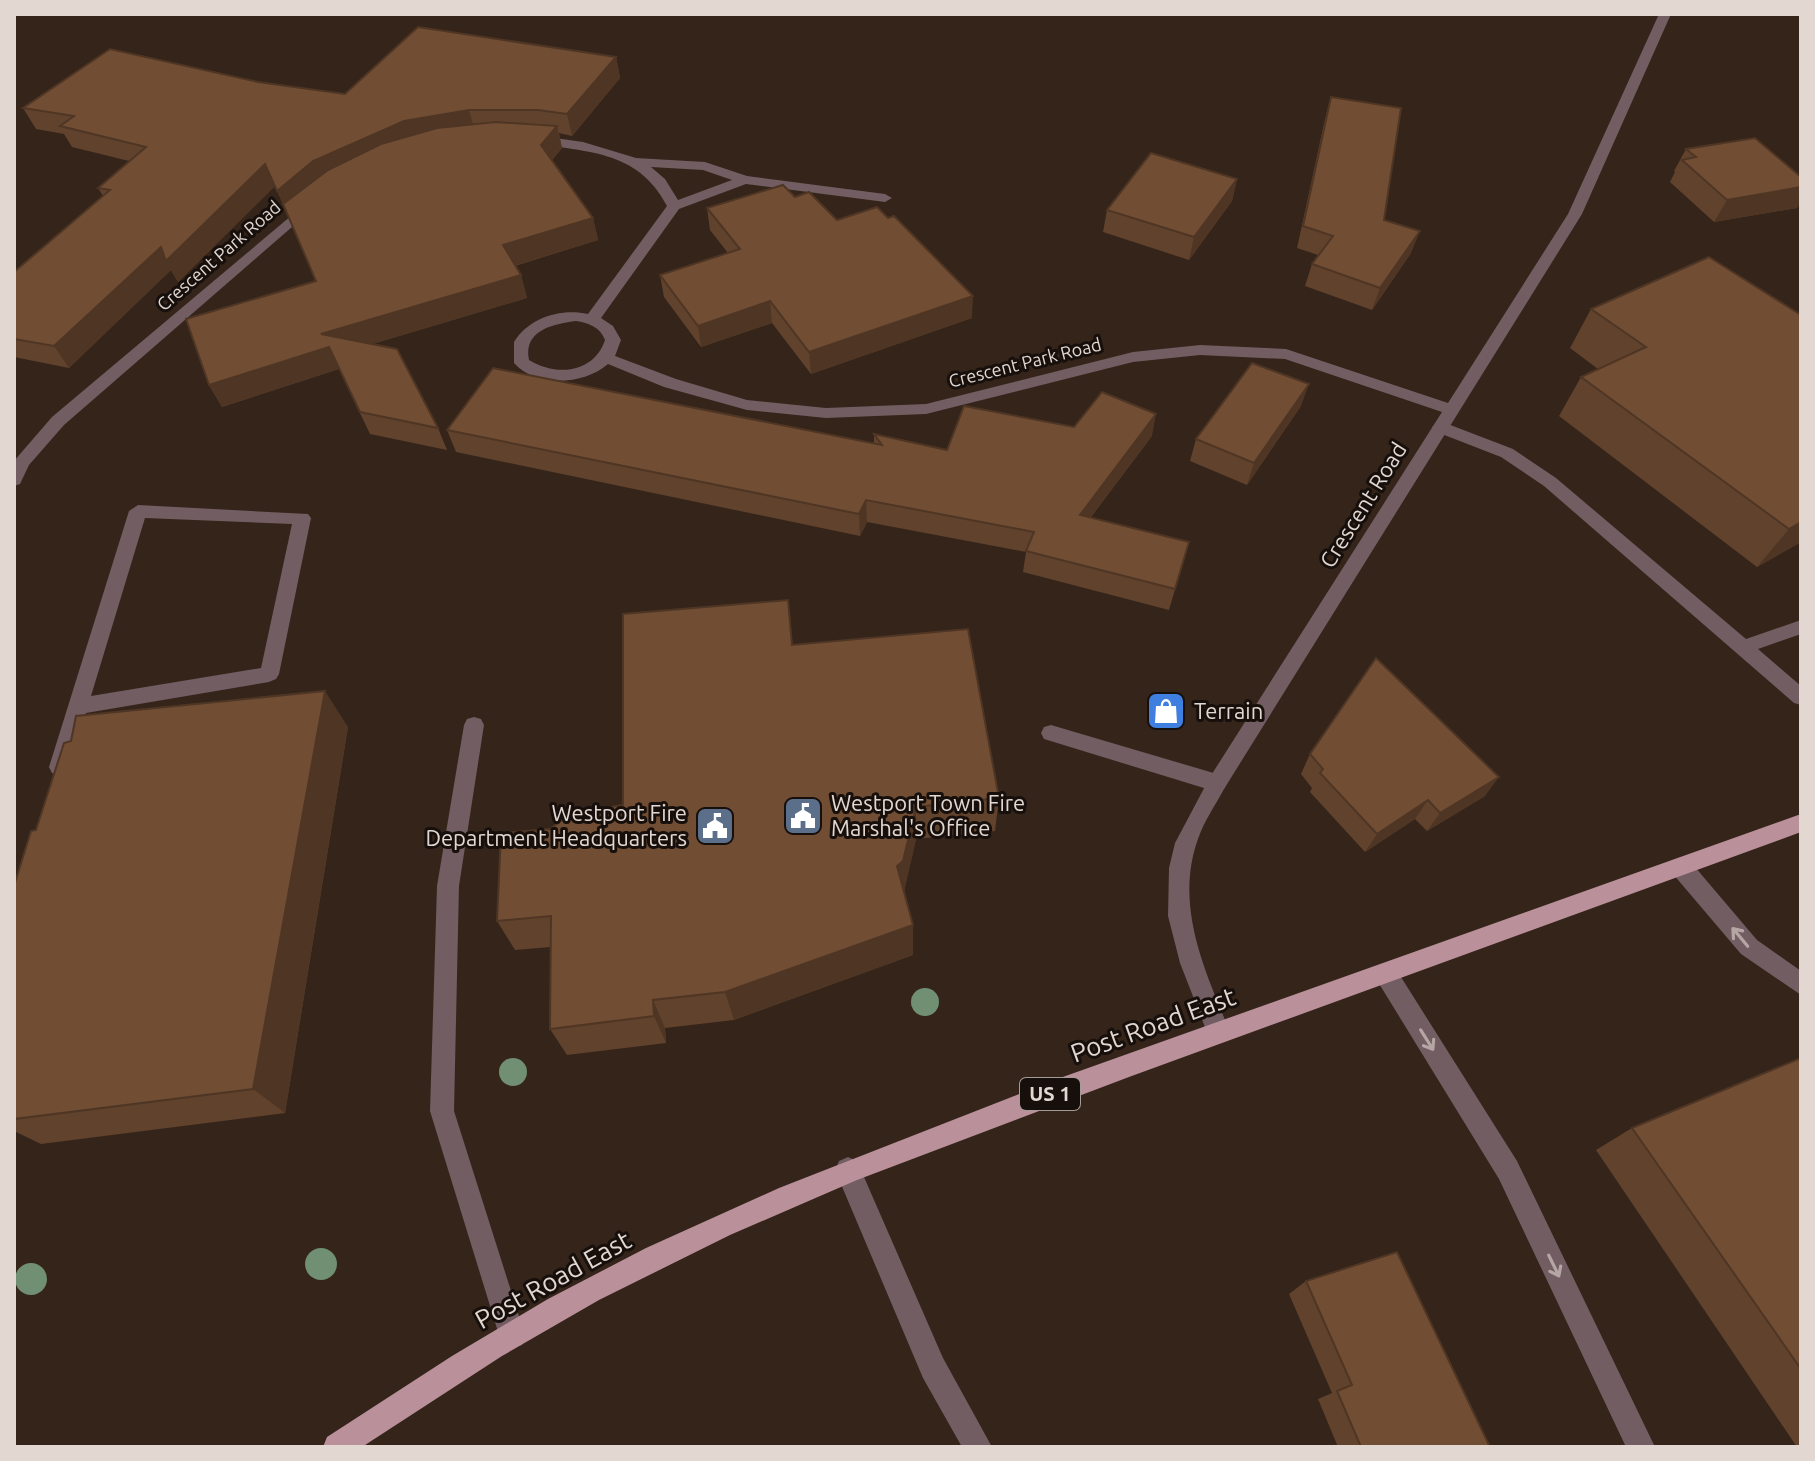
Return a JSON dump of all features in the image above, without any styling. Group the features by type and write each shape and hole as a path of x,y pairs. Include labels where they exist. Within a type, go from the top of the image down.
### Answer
{"main road":[{"name":"Post Road East","path":"337,1447 512,1335 590,1290 848,1170 1218,1032 1801,823"}],"street":[{"name":"Crescent Road","path":"1218,1032 1186,947 1177,908 1177,876 1186,842 1217,783 1575,214 1665,14"},
{"path":"520,138 581,144 634,162 705,166 745,180 885,198"},
{"path":"634,162 660,181 674,206"},
{"path":"592,319 674,206 745,180"},
{"name":"Crescent Park Road","path":"14,480 22,462 58,421 316,198"},
{"path":"558,318 592,319 603,324 613,340 606,358 579,374 546,375 522,363 518,353 520,343 541,323 558,318"},
{"name":"Crescent Park Road","path":"606,358 670,383 747,405 826,413 926,409 1133,357 1200,350 1286,354 1452,410"},
{"path":"1440,427 1507,453 1550,482 1801,697"},
{"path":"55,779 138,511 302,518 269,674 80,706"},
{"path":"1741,648 1801,627"},
{"path":"474,725 448,886 442,1111 512,1335"},
{"path":"1051,733 1217,783"},
{"path":"1681,867 1749,947 1801,984"},
{"path":"1386,974 1508,1170 1641,1447"},
{"path":"848,1170 933,1368 978,1447"}],"building":[{"path":"418,27 616,57 567,114 538,110 469,110 404,121 313,161 277,191 265,164 166,261 161,247 54,346 14,339 14,272 110,190 98,188 146,147 60,126 74,116 23,108 110,49 258,82 345,94"},
{"path":"1331,97 1401,108 1384,220 1420,231 1380,288 1312,264 1333,236 1303,226"},
{"path":"496,122 557,126 541,145 593,218 503,245 521,275 321,334 397,349 438,428 360,412 329,347 209,385 186,319 316,281 283,204 328,170 381,144 437,128"},
{"path":"1755,138 1801,177 1801,187 1727,200 1682,160 1696,157 1686,149"},
{"path":"1151,153 1237,179 1194,237 1107,210"},
{"path":"783,185 795,197 809,192 837,220 877,207 888,218 894,216 973,296 809,352 770,301 698,326 660,275 740,249 707,208"},
{"path":"1709,257 1801,315 1801,522 1789,529 1581,377 1646,347 1591,309"},
{"path":"1252,363 1309,384 1254,463 1196,439"},
{"path":"493,368 882,445 874,434 947,450 964,406 1074,427 1102,392 1156,414 1080,515 1189,542 1175,589 1026,551 1034,532 866,500 859,514 447,430"},
{"path":"788,600 792,645 968,629 999,798 916,807 903,861 897,866 913,925 725,992 653,1000 654,1016 550,1029 551,916 497,921 501,833 550,829 570,814 623,805 623,614"},
{"path":"1376,658 1499,777 1440,813 1428,800 1377,834 1320,773 1323,769 1310,754"},
{"path":"325,691 253,1089 14,1119 14,886 64,743 71,741 76,716"},
{"path":"1801,1058 1801,1369 1632,1128"},
{"path":"1397,1252 1490,1447 1361,1447 1337,1391 1352,1385 1306,1281"}],"place":[{"name":"Terrain","path":"1166,711"},
{"name":"Westport Town Fire Marshal's Office","path":"803,816"},
{"name":"Westport Fire Department Headquarters","path":"715,826"}]}
